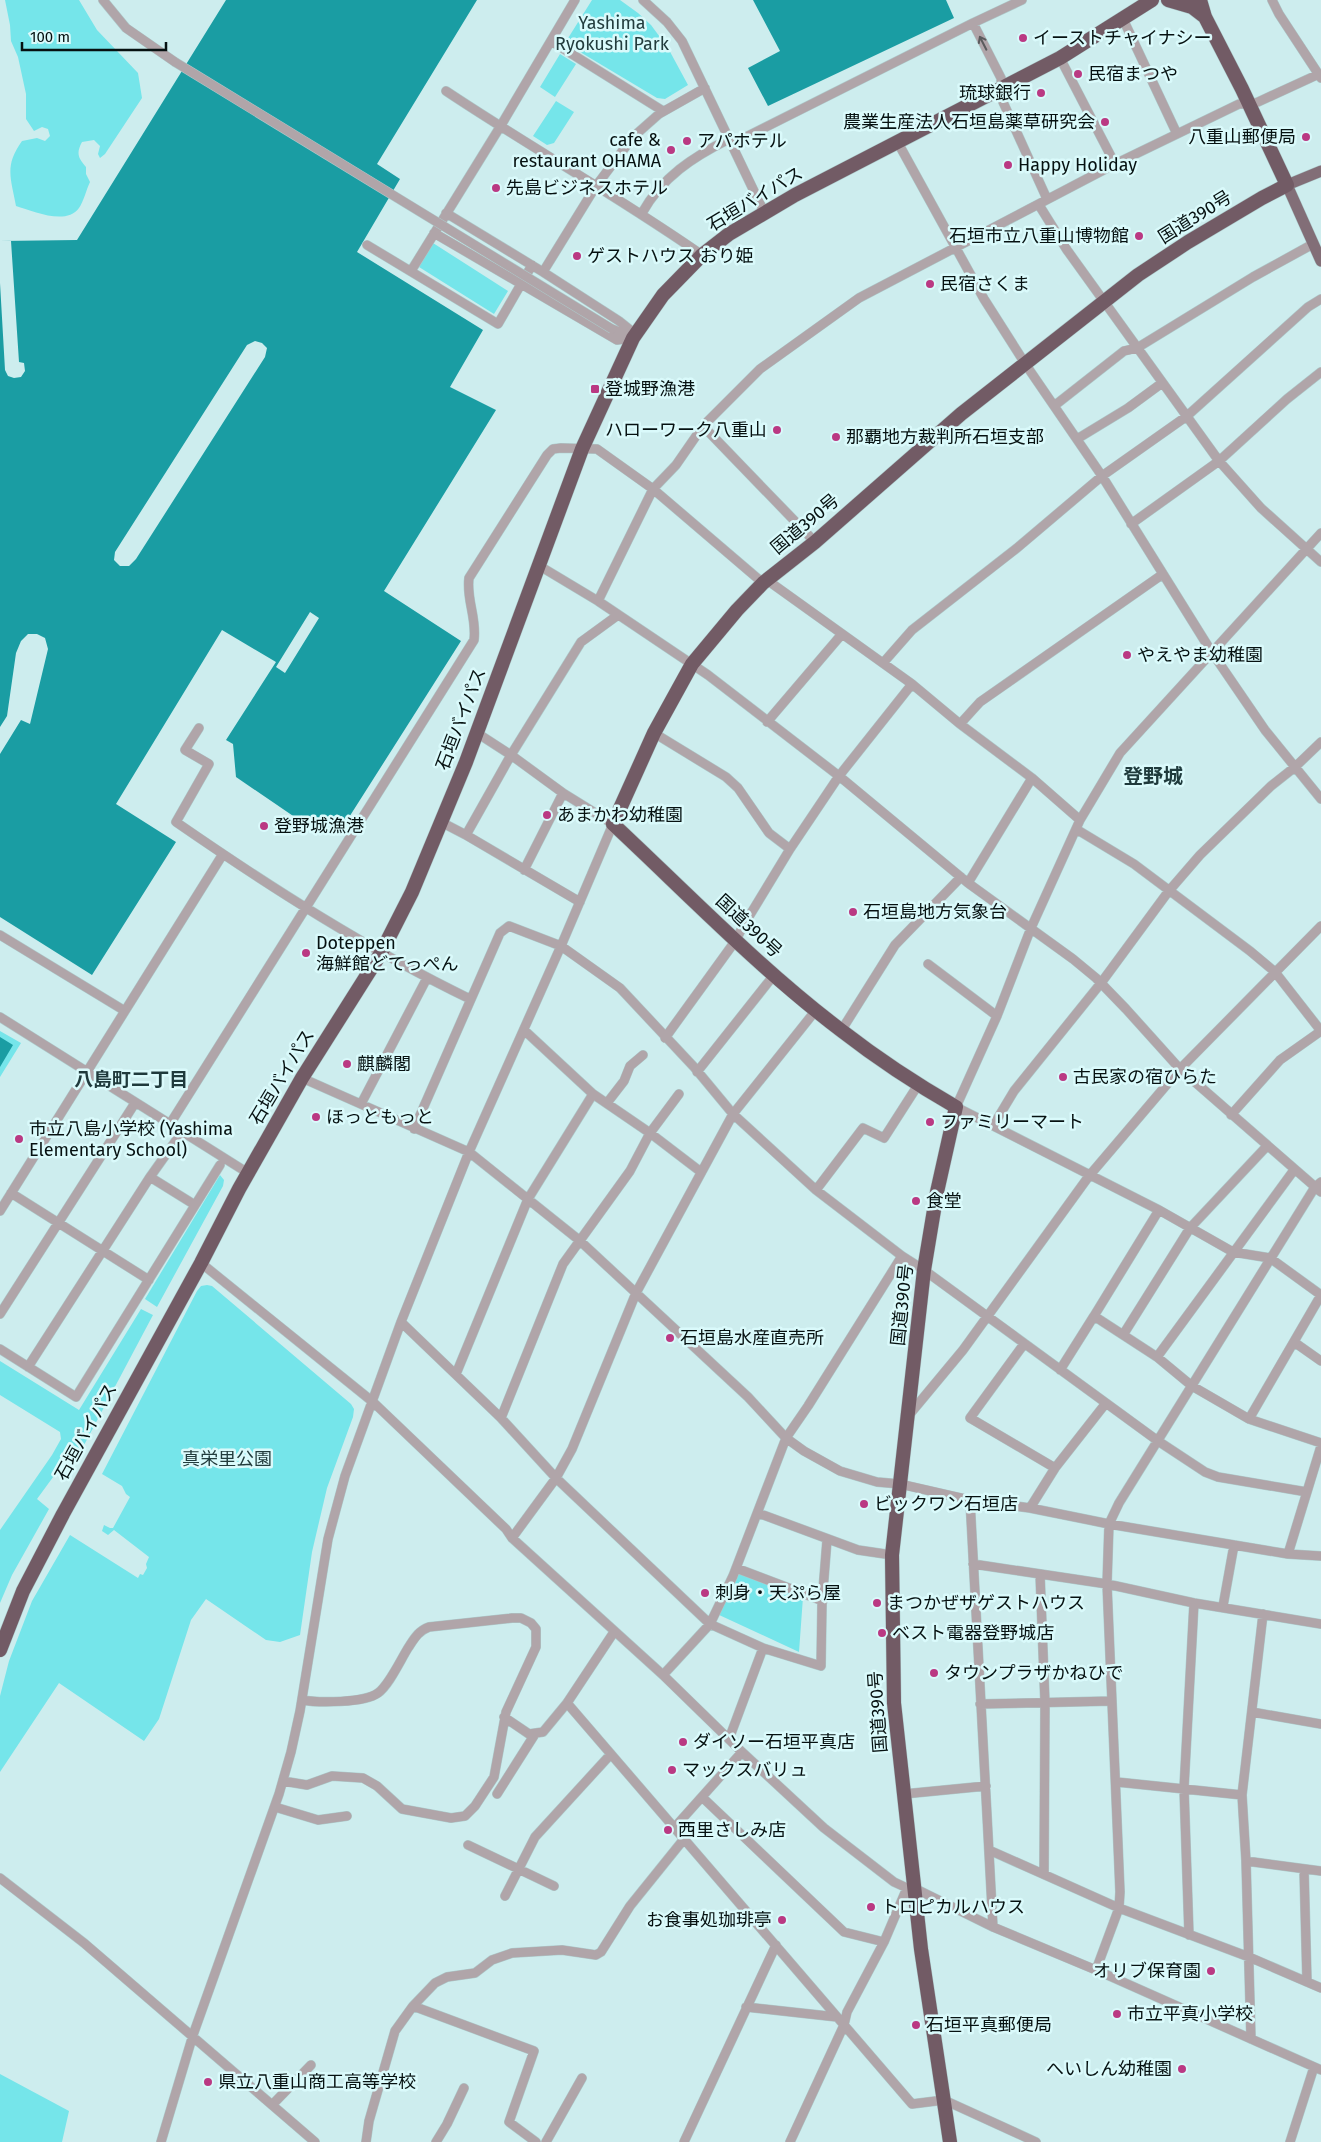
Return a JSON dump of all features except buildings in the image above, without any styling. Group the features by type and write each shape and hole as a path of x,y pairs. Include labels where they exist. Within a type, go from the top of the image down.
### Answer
{"highway":[{"name":"石垣バイパス","path":"0,1650 23,1591 63,1514 201,1263 248,1173 302,1078 381,953 412,892 477,733 582,449 633,338 663,295 702,255 729,234 764,212 1060,58 1152,0"},
{"path":"1168,0 1192,7 1205,17"},
{"path":"1200,0 1205,17 1250,104 1287,185"},
{"name":"国道390号","path":"950,2142 911,1888 904,1794 894,1702 892,1555 924,1270 937,1192 956,1108 918,1085 841,1031 774,975 613,824 654,734 692,664 737,610 765,582 815,542 962,414 1026,365 1104,300 1188,242 1287,185"}],"main road":[{"path":"1321,171 1287,185 1321,261"}],"street":[{"path":"103,0 126,28 152,47 612,329 633,338"},
{"path":"411,271 500,127 575,0"},
{"path":"643,0 667,22 682,41 764,212"},
{"path":"642,213 654,194 675,171 691,160 1022,0"},
{"path":"598,601 653,489 676,465 702,426 760,369 808,333 858,298 956,245 1039,205 1115,164 1239,104 1250,104 1320,76 1279,14 1272,0"},
{"path":"1123,19 1177,134"},
{"path":"973,23 1001,78 1003,102 1047,199"},
{"path":"551,41 663,111"},
{"path":"1060,58 1115,164"},
{"path":"543,272 596,186 632,136 663,111 706,88"},
{"path":"446,91 500,127 642,213 702,255"},
{"path":"897,142 956,245 984,299 1026,365 1102,476 1211,651 1265,730 1321,800"},
{"path":"1039,205 1066,250 1219,461 1261,508 1321,562"},
{"path":"446,213 621,322 629,329 633,338"},
{"path":"434,233 617,340 633,338"},
{"path":"1054,406 1124,351 1137,348 1253,277 1313,244"},
{"path":"367,245 498,324 532,265"},
{"path":"883,663 912,630 1017,548 1102,476 1187,416 1308,307 1321,298"},
{"path":"1131,524 1219,461 1321,372"},
{"path":"1077,439 1128,408 1162,383"},
{"path":"702,426 815,542"},
{"path":"170,1124 474,640 476,626 468,591 469,578 547,455 553,449 597,449 653,489 765,582 912,684 960,724 1032,778 1078,824 1250,951 1275,972 1321,1031 1280,1060 1231,1115"},
{"path":"1250,1419 1321,1295 1270,1258 1233,1252 1159,1210 956,1108 997,1016 1031,928 1078,824 1120,753 1211,651 1321,533"},
{"path":"538,566 598,601 692,664 839,776 968,883 1068,955 1101,983 1180,1069 1294,1170 1319,1187 1270,1258 1119,1503 1109,1524 1107,1584 1117,1782 1120,1892 1119,1908 1096,1970"},
{"path":"960,724 988,697 1163,574"},
{"path":"466,835 511,755 581,642 618,615"},
{"path":"767,722 842,634"},
{"path":"665,1038 736,940 790,849 839,776 912,684"},
{"path":"199,728 185,750 210,764 176,822 307,908 381,953 470,999"},
{"path":"161,2142 193,2035 283,1781 302,1700 332,1522 345,1476 401,1322 469,1152 613,824 563,793 477,733"},
{"path":"654,734 726,777 738,788 769,833 790,849"},
{"path":"993,1126 1014,1091 1101,983 1168,892 1200,855 1270,786 1295,767 1321,742"},
{"path":"968,883 1032,778"},
{"path":"524,870 563,793"},
{"path":"441,822 580,902"},
{"path":"0,1210 223,854"},
{"path":"841,1031 895,946 961,877"},
{"path":"414,1129 500,932 509,926 561,946 620,988 733,1114 816,1190 902,1256 924,1270 1158,1441 1205,1472 1218,1477 1307,1492"},
{"path":"909,1415 988,1318 1090,1176 1180,1069 1321,926"},
{"path":"0,935 125,1011"},
{"path":"928,964 997,1016"},
{"path":"697,1072 774,975"},
{"path":"362,1104 427,978"},
{"path":"512,1538 556,1478 572,1449 636,1293 733,1114 816,1010"},
{"path":"0,1017 248,1173"},
{"path":"524,1030 593,1094 650,1133 701,1172"},
{"path":"607,1103 624,1081 630,1066 643,1055"},
{"path":"302,1078 469,1152 579,1240 748,1397 786,1438 804,1451 840,1471 877,1482 900,1484 970,1500 1030,1508 1109,1524 1288,1554 1321,1556"},
{"path":"816,1190 863,1128 884,1138 918,1085"},
{"path":"456,1374 528,1199 593,1094"},
{"path":"501,1418 563,1264 630,1171 650,1133 679,1094"},
{"path":"0,1314 135,1103"},
{"path":"28,1367 150,1177 182,1132"},
{"path":"1123,1335 1190,1228 1267,1146"},
{"path":"0,1349 76,1397 220,1165"},
{"path":"1157,1357 1294,1170"},
{"path":"150,1177 195,1205"},
{"path":"11,1193 148,1280"},
{"path":"1060,1370 1159,1210"},
{"path":"663,1675 710,1624 736,1568 786,1438 902,1256"},
{"path":"201,1263 373,1402 506,1529 512,1538 663,1675 824,1828 894,1882 1318,2068 1290,2142"},
{"path":"1094,1316 1157,1357 1192,1386 1250,1419 1321,1444 1288,1554"},
{"path":"401,1322 501,1418 556,1478 710,1624 763,1648 821,1666 822,1601 827,1540"},
{"path":"1294,1342 1321,1361"},
{"path":"1024,1344 970,1418 1055,1468"},
{"path":"1030,1508 1055,1468 1106,1403"},
{"path":"970,1500 993,1927"},
{"path":"758,1513 858,1550 892,1555"},
{"path":"1223,1606 1234,1545"},
{"path":"973,1564 1107,1584 1194,1602 1321,1624"},
{"path":"736,1568 822,1601"},
{"path":"1040,1574 1045,1703 1044,1874"},
{"path":"1189,1935 1184,1788 1194,1602"},
{"path":"1252,2039 1242,1795 1263,1614"},
{"path":"283,1781 307,1785 332,1776 363,1778 377,1786 402,1809 451,1818 466,1816 494,1777 504,1717 515,1689 536,1647 536,1629 531,1623 521,1618 429,1627 421,1630 385,1685 376,1694 355,1699 318,1702 302,1700"},
{"path":"504,1717 524,1732 535,1734 543,1732 567,1703 614,1632"},
{"path":"729,1739 763,1648"},
{"path":"980,1704 1112,1701"},
{"path":"567,1703 912,2104 944,2100 1036,2142"},
{"path":"1252,1712 1321,1722"},
{"path":"497,1794 535,1734"},
{"path":"674,1828 742,1752"},
{"path":"505,1896 535,1837 611,1754"},
{"path":"1117,1782 1242,1795"},
{"path":"904,1794 986,1786"},
{"path":"702,1797 844,1932 884,1942"},
{"path":"275,1807 318,1820 347,1816"},
{"path":"366,2142 368,2121 396,2031 413,2006 435,1983 447,1977 475,1973 492,1960 512,1952 562,1950 596,1955 601,1952 630,1906 684,1839"},
{"path":"468,1845 554,1886"},
{"path":"989,1850 1119,1908 1249,1957 1321,1988"},
{"path":"1246,1862 1321,1871"},
{"path":"1304,1869 1307,1982"},
{"path":"0,1878 84,1943 315,2142"},
{"path":"790,2142 844,2025 847,2012 911,1888"},
{"path":"684,2142 776,1946"},
{"path":"413,2006 534,2051 509,2122 536,2142"},
{"path":"746,2007 837,2017"},
{"path":"272,2104 311,2065"},
{"path":"546,2142 582,2078"},
{"path":"436,2142 464,2088"}],"green space":[{"path":"5,0 79,0 97,30 138,73 142,98 105,154 100,158 98,154 100,146 94,140 82,142 79,155 86,167 86,174 90,182 79,208 66,216 49,216 16,206 10,172 16,150 22,141 37,138 45,141 50,136 48,129 42,127 34,131 26,119 26,94 18,57 11,41"},
{"name":"Yashima Ryokushi Park","path":"592,0 620,0 638,13 651,25 668,48 688,85 665,99 657,98 565,43"},
{"path":"560,54 576,64 555,97 540,87"},
{"path":"556,101 574,112 554,143 547,145 533,136"},
{"path":"433,243 508,291 494,314 419,267"},
{"path":"0,1031 21,1043 0,1077"},
{"path":"220,1175 224,1180 223,1186 157,1307 145,1299"},
{"name":"真栄里公園","path":"201,1286 212,1286 351,1404 354,1409 353,1417 327,1488 312,1552 300,1635 280,1642 266,1640 206,1599 191,1620 159,1719 144,1741 59,1683 0,1772 0,1696 9,1661 32,1601 70,1535 138,1578 140,1574 143,1575 147,1568 146,1564 149,1557 114,1530 108,1535 102,1531 104,1525 113,1528 130,1497 122,1486 102,1474 197,1291"},
{"path":"141,1309 153,1315 75,1462 67,1458 37,1499 49,1509 12,1575 0,1603 0,1530 61,1439 60,1432 0,1395 0,1361 79,1410"},
{"path":"737,1571 803,1597 799,1652 717,1614"},
{"path":"0,2074 69,2111 62,2142 0,2142"}],"shaded area":[{"path":"226,0 477,0 377,164 400,179 357,252 483,330 450,387 496,410 384,591 461,641 346,822 335,815 321,835 236,777 233,744 226,740 276,662 222,630 116,804 176,842 92,975 0,917 0,241 77,240"},
{"path":"753,0 946,0 954,18 768,106 748,68 780,51"},
{"path":"0,1037 13,1045 0,1067"}],"pier":[{"path":"0,241 11,241 19,362 24,363 25,371 21,377 14,378 8,376 5,370 0,283"},
{"path":"255,341 262,343 267,348 265,357 136,559 129,566 120,566 114,560 115,552 247,345"},
{"path":"310,612 319,618 285,673 276,667"},
{"path":"28,634 37,634 45,638 48,649 30,724 21,720 0,754 0,727 7,716 16,653 21,641"}],"place":[{"name":"イーストチャイナシー","path":"1023,38"},
{"name":"民宿まつや","path":"1078,74"},
{"name":"琉球銀行","path":"1041,93"},
{"name":"農業生産法人石垣島薬草研究会","path":"1105,122"},
{"name":"八重山郵便局","path":"1306,137"},
{"name":"アパホテル","path":"687,141"},
{"name":"cafe & restaurant OHAMA","path":"671,150"},
{"name":"Happy Holiday","path":"1008,165"},
{"name":"先島ビジネスホテル","path":"496,188"},
{"name":"石垣市立八重山博物館","path":"1139,236"},
{"name":"ゲストハウス おり姫","path":"577,256"},
{"name":"民宿さくま","path":"930,284"},
{"name":"登城野漁港","path":"595,389"},
{"name":"ハローワーク八重山","path":"777,430"},
{"name":"那覇地方裁判所石垣支部","path":"836,437"},
{"name":"やえやま幼稚園","path":"1127,655"},
{"name":"あまかわ幼稚園","path":"547,815"},
{"name":"登野城漁港","path":"264,826"},
{"name":"石垣島地方気象台","path":"853,912"},
{"name":"Doteppen 海鮮館どてっぺん","path":"306,953"},
{"name":"麒麟閣","path":"347,1064"},
{"name":"古民家の宿ひらた","path":"1063,1077"},
{"name":"ほっともっと","path":"316,1117"},
{"name":"ファミリーマート","path":"930,1122"},
{"name":"市立八島小学校 (Yashima Elementary School)","path":"19,1139"},
{"name":"食堂","path":"916,1201"},
{"name":"石垣島水産直売所","path":"670,1338"},
{"name":"ビックワン石垣店","path":"864,1504"},
{"name":"刺身・天ぷら屋","path":"705,1593"},
{"name":"まつかぜザゲストハウス","path":"877,1603"},
{"name":"ベスト電器登野城店","path":"882,1633"},
{"name":"タウンプラザかねひで","path":"934,1673"},
{"name":"ダイソー石垣平真店","path":"683,1742"},
{"name":"マックスバリュ","path":"672,1770"},
{"name":"西里さしみ店","path":"668,1830"},
{"name":"トロピカルハウス","path":"871,1907"},
{"name":"お食事処珈琲亭","path":"782,1920"},
{"name":"オリブ保育園","path":"1211,1971"},
{"name":"市立平真小学校","path":"1117,2014"},
{"name":"石垣平真郵便局","path":"916,2025"},
{"name":"へいしん幼稚園","path":"1182,2069"},
{"name":"県立八重山商工高等学校","path":"208,2082"}],"district":[{"name":"登野城","path":"1153,776"},
{"name":"八島町二丁目","path":"131,1079"}]}
